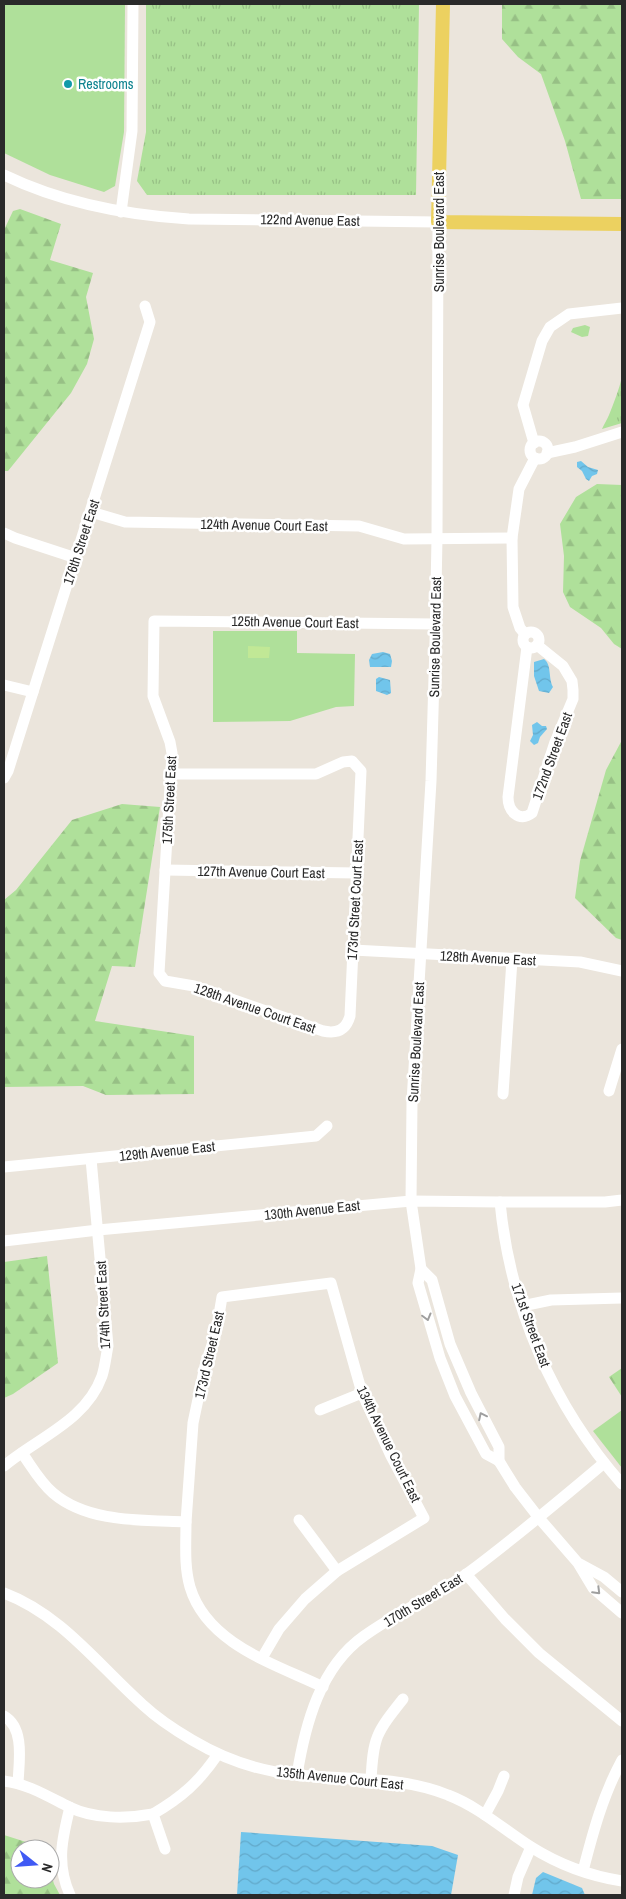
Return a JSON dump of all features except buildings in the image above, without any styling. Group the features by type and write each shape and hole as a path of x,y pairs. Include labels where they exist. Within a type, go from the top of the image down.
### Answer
{"main road":[{"name":"Sunrise Boulevard East","path":"438,222 443,4"},
{"name":"122nd Avenue East","path":"438,222 622,224"}],"street":[{"path":"122,212 132,131 133,4"},
{"name":"122nd Avenue East","path":"5,178 54,195 122,212 153,216 189,219 438,222"},
{"name":"Sunrise Boulevard East","path":"438,222 437,538 431,781 412,1111 411,1201 421,1269 418,1283 452,1388 486,1454 500,1461 515,1487 578,1563"},
{"name":"176th Street East","path":"4,778 8,771 91,512 150,322 145,306"},
{"path":"534,443 524,405 542,341 550,327 568,314 622,308"},
{"path":"535,458 542,458 547,452 575,447 622,432"},
{"path":"535,458 530,452 531,446 534,443 540,442 545,444 547,452"},
{"path":"532,646 539,640 538,635 533,632 526,634 520,628 513,607 512,538 519,489 535,458"},
{"name":"124th Avenue Court East","path":"91,512 125,522 359,526 404,539 437,538"},
{"path":"4,533 76,558"},
{"path":"437,538 512,538"},
{"name":"125th Avenue Court East","path":"154,621 435,624"},
{"name":"175th Street East","path":"154,621 153,696 170,742 172,753 159,973 165,981"},
{"name":"172nd Street East","path":"532,646 563,666 572,681 573,699 555,742 532,812 522,817 512,812 509,808 508,797 532,646"},
{"path":"4,684 33,692"},
{"name":"173rd Street Court East","path":"170,774 316,774 348,761 352,761 361,771 350,1016 344,1027"},
{"name":"127th Avenue Court East","path":"165,870 356,873"},
{"name":"128th Avenue East","path":"353,950 512,960 580,962 622,971"},
{"path":"503,1094 512,960"},
{"name":"128th Avenue Court East","path":"165,981 194,986 323,1031 338,1032 344,1027"},
{"path":"609,1090 622,1049"},
{"name":"129th Avenue East","path":"4,1167 316,1136 327,1126"},
{"name":"174th Street East","path":"4,1466 68,1421 87,1402 102,1377 108,1346 91,1159"},
{"name":"130th Avenue East","path":"4,1241 98,1230 411,1201 605,1202 622,1200"},
{"name":"171st Street East","path":"500,1202 511,1270 536,1347 553,1384 580,1430 622,1484"},
{"name":"134th Avenue Court East","path":"331,1283 362,1393 391,1456 424,1518 337,1571"},
{"name":"173rd Street East","path":"186,1522 193,1423 205,1366 216,1333 222,1297 331,1283"},
{"path":"522,1306 551,1300 622,1298"},
{"path":"320,1410 362,1393"},
{"path":"22,1453 40,1480 53,1493 70,1505 92,1513 124,1519 186,1522 186,1568 190,1587 199,1608 224,1636 262,1658 323,1687"},
{"name":"170th Street East","path":"297,1775 302,1741 311,1713 323,1687 348,1649 364,1635 466,1574 539,1518 604,1463"},
{"path":"262,1658 279,1629 305,1599 337,1571 298,1520"},
{"path":"578,1563 604,1577 622,1592"},
{"path":"578,1563 593,1588 622,1613"},
{"path":"466,1574 504,1619 539,1653 622,1721"},
{"name":"135th Avenue Court East","path":"4,1592 23,1600 54,1619 144,1706 170,1726 218,1754 258,1768 297,1775 416,1785 447,1794 485,1814 531,1847 559,1862 583,1871 622,1881"},
{"path":"372,1780 372,1752 376,1738 381,1726 403,1699"},
{"path":"4,1716 14,1725 17,1734 20,1754 18,1783"},
{"path":"4,1781 18,1783 92,1815 138,1817 153,1814 173,1803 204,1774 218,1754"},
{"path":"583,1871 598,1814 614,1774 622,1760"},
{"path":"485,1814 504,1776"},
{"path":"70,1807 63,1834 60,1858 65,1885 70,1895"},
{"path":"153,1814 165,1849"},
{"path":"514,1895 518,1877 531,1847"}],"green space":[{"path":"4,4 125,4 124,132 115,186 104,192 50,175 4,153"},
{"path":"146,4 419,4 416,195 147,195 137,181 146,132"},
{"path":"502,4 622,4 622,199 581,199 565,141 541,74 518,57 502,39"},
{"path":"20,209 61,224 50,260 93,273 86,297 94,339 87,364 71,393 8,471 4,471 4,230 13,211"},
{"path":"585,325 590,327 588,336 582,337 571,332 573,328"},
{"path":"622,377 622,423 602,429 613,405"},
{"path":"597,484 622,485 622,649 614,644 601,628 570,607 563,592 564,556 560,524 576,497"},
{"path":"213,631 297,631 297,653 355,654 354,706 336,707 290,721 213,722"},
{"path":"248,646 270,647 269,658 248,658"},
{"path":"622,740 622,940 616,938 575,898 580,861 606,770"},
{"path":"122,804 160,807 135,967 112,966 95,1021 194,1036 194,1094 106,1095 83,1086 4,1087 4,900 16,890 72,820"},
{"path":"47,1256 58,1363 13,1394 4,1398 4,1262"},
{"path":"622,1368 622,1397 609,1377"},
{"path":"622,1410 622,1468 593,1431"},
{"path":"4,1835 17,1839 10,1839 10,1889 57,1889 60,1895 4,1895"}],"water":[{"path":"581,461 588,467 598,470 597,474 592,476 589,481 577,467 577,462"},
{"path":"383,652 390,654 391,667 370,667 369,660 372,654"},
{"path":"544,659 549,668 553,687 549,693 539,691 534,676 534,662"},
{"path":"379,677 390,680 391,693 387,695 376,691 376,679"},
{"path":"537,722 542,726 546,726 547,729 540,737 538,743 534,745 530,741 533,735 532,725"},
{"path":"241,1832 432,1846 458,1855 451,1895 237,1895"},
{"path":"543,1872 582,1888 585,1895 532,1895 536,1878"}],"place":[{"name":"Restrooms","path":"68,84"}]}
